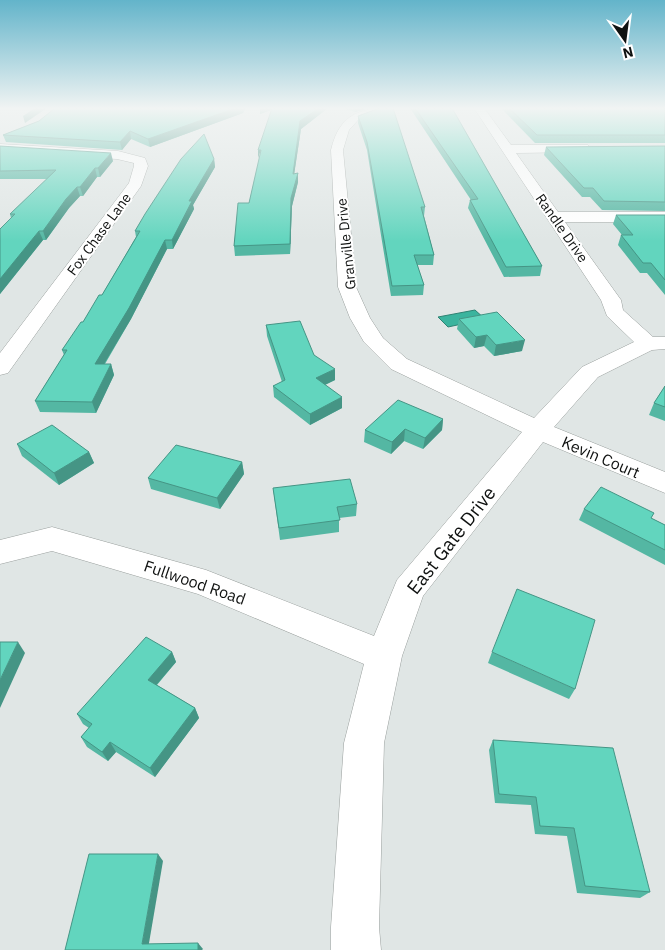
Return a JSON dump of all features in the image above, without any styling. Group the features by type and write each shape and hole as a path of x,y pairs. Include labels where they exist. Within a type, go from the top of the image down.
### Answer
{"street":[{"name":"Fox Chase Lane","path":"0,368 136,183 141,166 140,161 118,155 73,152"},
{"name":"Granville Drive","path":"337,152 348,287 360,318 375,342 399,364 538,430"},
{"name":"Randle Drive","path":"509,152 611,300 614,312 656,344"},
{"path":"554,217 665,217"},
{"name":"East Gate Drive","path":"356,950 355,927 364,743 384,656 409,590 538,430 590,372 656,344"},
{"name":"Kevin Court","path":"538,430 665,483"},
{"name":"Fullwood Road","path":"0,552 52,539 206,583 384,656"}],"shaded area":[{"path":"475,310 485,319 448,327 438,317"}],"building":[{"path":"0,152 111,153 98,168 95,168 80,187 77,187 66,199 43,231 39,231 0,279 0,229 15,214 10,214 56,170 0,171"},
{"path":"187,152 211,152 214,159 189,201 192,201 172,240 165,240 129,308 95,364 111,364 92,402 35,401 67,350 62,350 81,322 83,322 99,295 102,295 140,231 135,231"},
{"path":"260,152 296,152 293,174 298,173 291,198 290,244 234,246 238,203 249,203"},
{"path":"369,152 407,152 425,207 421,207 434,255 414,255 424,285 392,286"},
{"path":"446,152 477,152 542,266 506,267 470,200 478,199"},
{"path":"551,152 665,152 665,202 604,201 593,188 584,188"},
{"path":"616,215 665,215 665,280 651,263 643,263 621,235 633,235"},
{"path":"497,312 525,340 496,345 487,335 476,337 459,319"},
{"path":"300,321 314,355 335,369 316,378 342,397 310,414 273,386 285,380 266,325"},
{"path":"665,386 665,407 654,403"},
{"path":"398,400 443,419 425,438 405,429 392,442 365,430"},
{"path":"52,425 89,452 54,473 17,444"},
{"path":"176,445 242,462 217,498 148,478"},
{"path":"350,479 357,504 337,507 340,520 279,528 273,488"},
{"path":"601,487 654,513 651,518 665,525 665,550 584,509"},
{"path":"517,589 595,620 575,689 492,652"},
{"path":"146,637 172,652 148,680 195,708 150,768 110,742 102,752 81,737 92,724 77,714"},
{"path":"0,642 18,642 0,680"},
{"path":"493,740 613,748 650,892 585,886 574,828 540,826 536,797 499,794"},
{"path":"89,854 158,854 142,944 198,943 198,950 65,950"}]}
